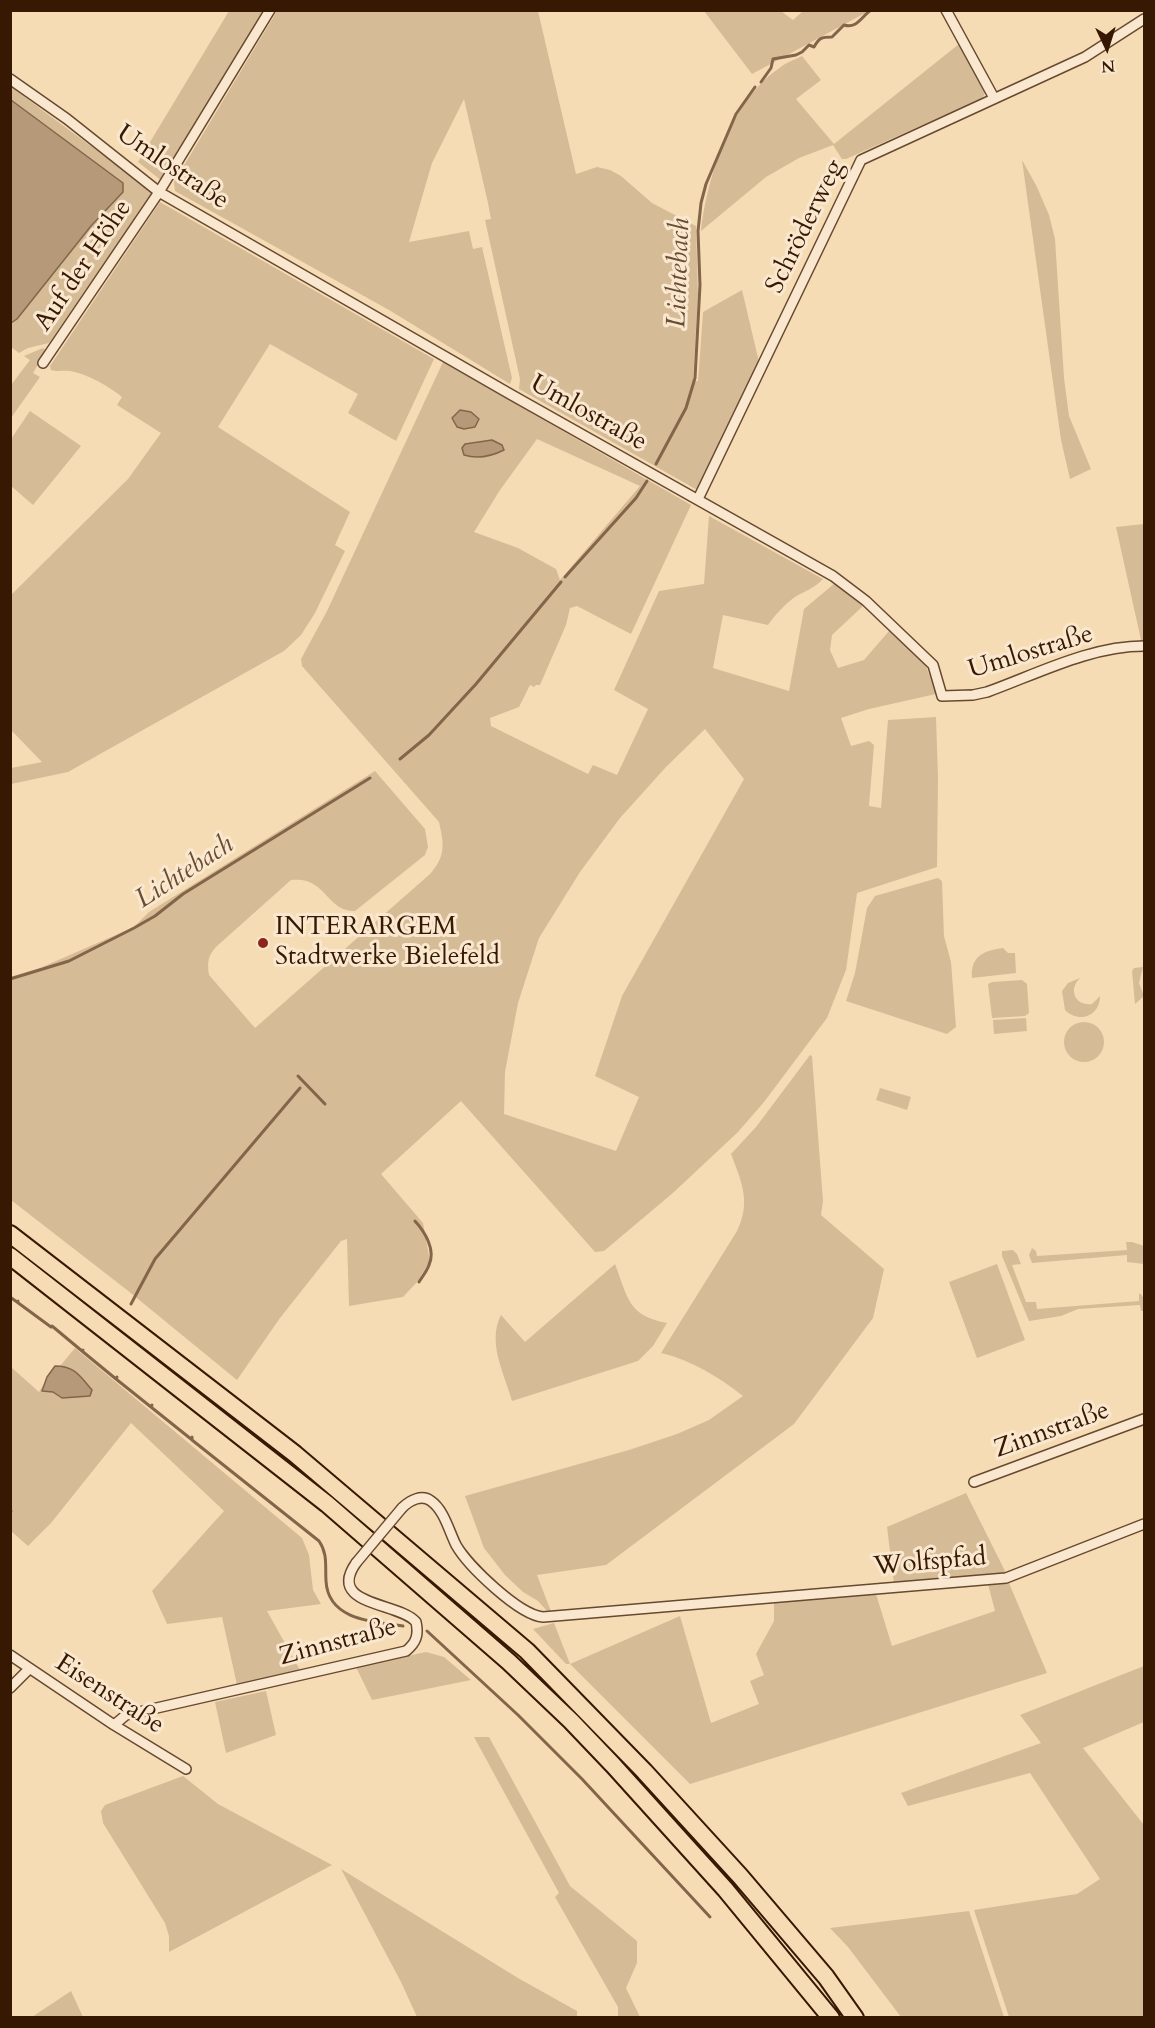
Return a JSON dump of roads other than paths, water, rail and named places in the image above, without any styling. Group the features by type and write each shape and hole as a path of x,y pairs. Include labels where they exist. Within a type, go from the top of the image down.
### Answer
{"highway":[{"path":"10,1234 295,1454 527,1651 644,1771 740,1876 826,1977 855,2018"},
{"path":"10,1256 327,1503 509,1662 614,1765 725,1889 831,2018"}],"street":[{"name":"Auf der Höhe","path":"43,363 159,192 270,10"},
{"path":"946,10 994,98"},
{"name":"Schröderweg","path":"698,499 861,160 1086,57 1144,19"},
{"name":"Umlostraße","path":"10,79 67,119 159,192 833,576 866,601 933,665 942,696 987,692 1076,658 1144,646"},
{"name":"Zinnstraße","path":"974,1482 1144,1419"},
{"name":"Zinnstraße","path":"114,1725 126,1715 406,1651 417,1639 416,1622 406,1614 356,1596 349,1581 351,1570 356,1563 402,1508 416,1499 431,1500 439,1509 464,1557 474,1568 517,1605 539,1617 709,1604"},
{"name":"Wolfspfad","path":"709,1604 1006,1578 1144,1524"},
{"name":"Eisenstraße","path":"10,1655 114,1725 186,1769"},
{"path":"10,1688 29,1668"}],"waterway":[{"name":"Lichtebach","path":"761,82 771,68 773,59 796,55 809,45 814,47 821,39 832,37 844,25 856,24 871,10"},
{"name":"Lichtebach","path":"656,464 686,408 695,378 700,285 698,231 701,203 706,184 736,114 755,87"},
{"name":"Lichtebach","path":"565,577 636,498 647,481"},
{"name":"Lichtebach","path":"400,759 429,735 476,684 561,582"},
{"name":"Lichtebach","path":"10,979 69,961 134,928 155,916 183,894 370,778"},
{"path":"298,1076 325,1104"},
{"path":"131,1304 155,1259 300,1088"},
{"path":"415,1221 426,1236 431,1253 428,1267 419,1282"},
{"path":"10,1297 17,1302"},
{"path":"18,1301 51,1327"},
{"path":"52,1326 82,1351"},
{"path":"83,1350 116,1379"},
{"path":"117,1377 116,1379 151,1407"},
{"path":"152,1405 151,1407 191,1439"},
{"path":"192,1437 192,1440 319,1541 325,1555 329,1594 335,1604 354,1617 403,1626"},
{"path":"427,1631 518,1715 582,1779 710,1917"}],"place":[{"name":"INTERARGEM Stadtwerke Bielefeld","path":"263,943"}]}
